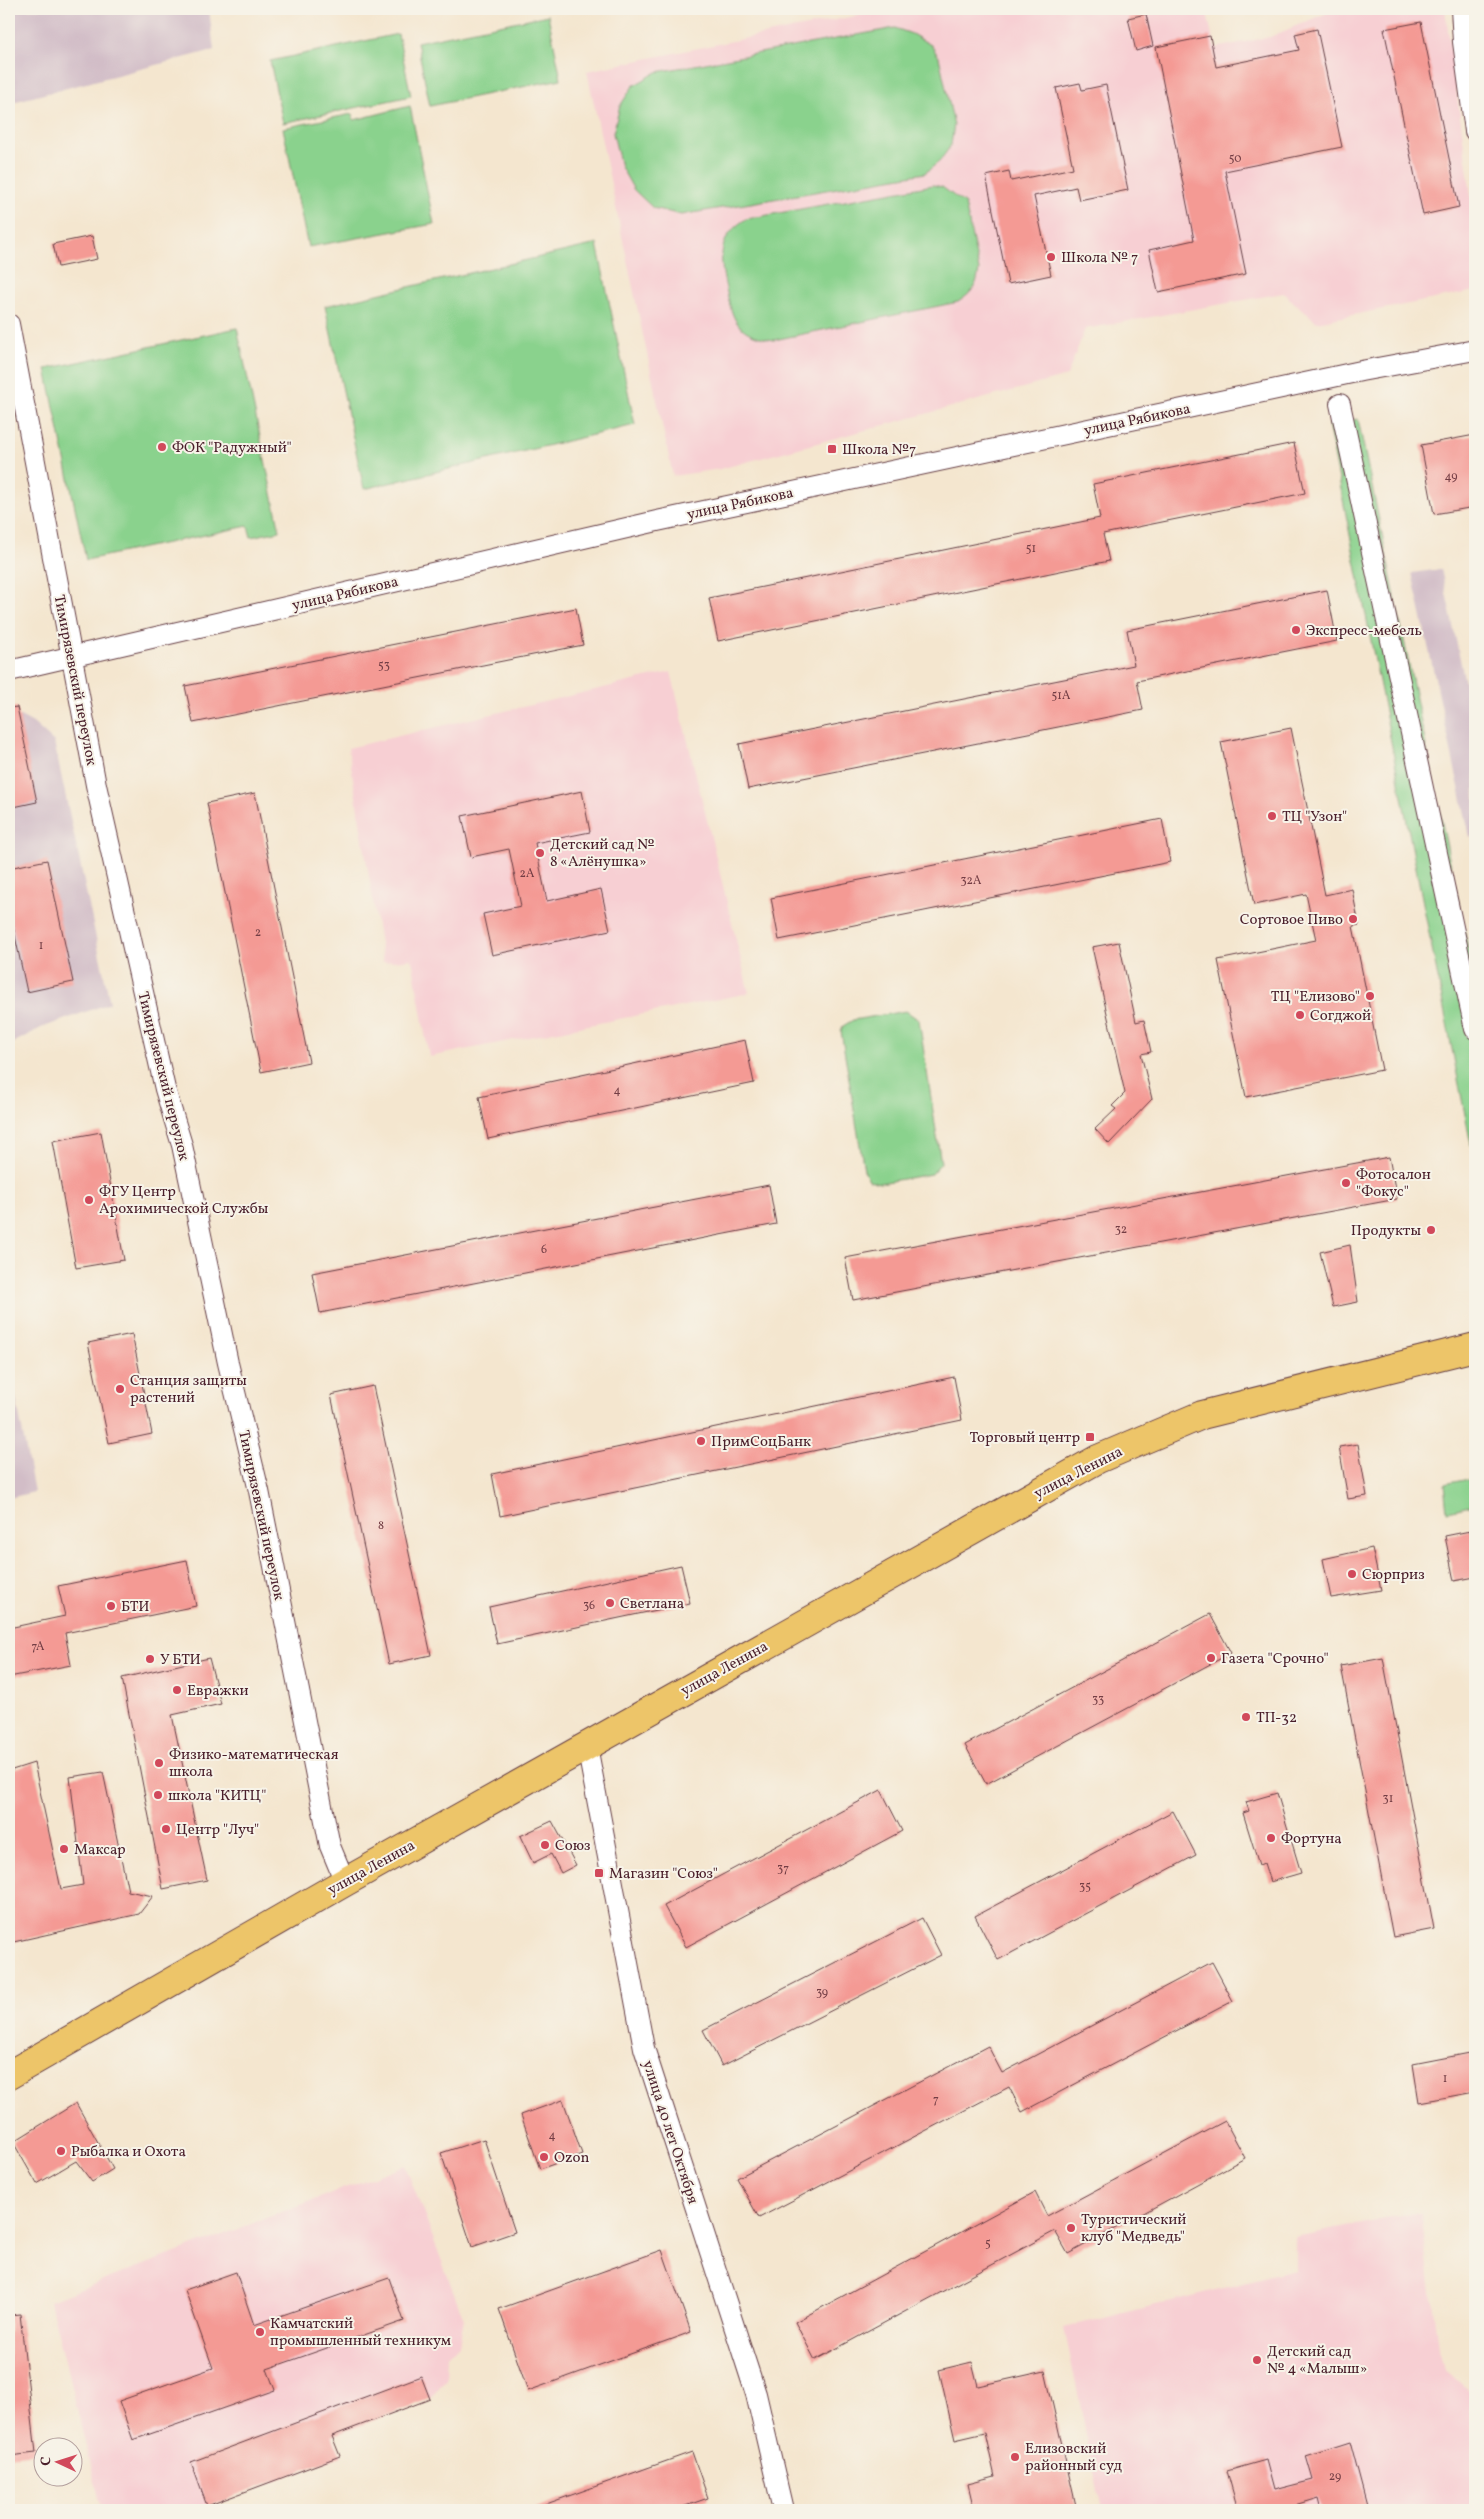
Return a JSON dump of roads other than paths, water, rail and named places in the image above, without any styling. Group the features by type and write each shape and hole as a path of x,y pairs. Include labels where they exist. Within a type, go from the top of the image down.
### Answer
{"main road":[{"name":"улица Ленина","path":"9,2075 345,1882 1098,1459 1202,1415 1475,1347"}],"street":[{"path":"1461,9 1463,42 1475,131"},
{"name":"Тимирязевский переулок","path":"9,324 96,786 165,1090 182,1145 228,1363 258,1491 330,1846 345,1882"},
{"name":"улица Рябикова","path":"9,671 656,521 1361,371 1475,350"},
{"path":"1340,404 1475,1029"},
{"name":"улица 40 лет Октября","path":"586,1746 644,2048 756,2394 783,2510"}],"place":[{"name":"Школа № 7","path":"1051,257"},
{"name":"ФОК \"Радужный\"","path":"162,447"},
{"name":"Школа №7","path":"832,449"},
{"name":"Экспресс-мебель","path":"1296,630"},
{"name":"ТЦ \"Узон\"","path":"1272,816"},
{"name":"Детский сад № 8 «Алёнушка»","path":"540,853"},
{"name":"Сортовое Пиво","path":"1353,919"},
{"name":"ТЦ \"Елизово\"","path":"1370,996"},
{"name":"Согджой","path":"1300,1015"},
{"name":"Фотосалон \"Фокус\"","path":"1346,1183"},
{"name":"ФГУ Центр Арохимической Службы","path":"89,1200"},
{"name":"Продукты","path":"1431,1230"},
{"name":"Станция защиты растений","path":"120,1389"},
{"name":"Торговый центр","path":"1090,1437"},
{"name":"ПримСоцБанк","path":"701,1441"},
{"name":"Сюрприз","path":"1352,1574"},
{"name":"Светлана","path":"610,1603"},
{"name":"БТИ","path":"111,1606"},
{"name":"Газета \"Срочно\"","path":"1211,1658"},
{"name":"У БТИ","path":"150,1659"},
{"name":"Евражки","path":"177,1690"},
{"name":"ТП-32","path":"1246,1717"},
{"name":"Физико-математическая школа","path":"159,1763"},
{"name":"школа \"КИТЦ\"","path":"158,1795"},
{"name":"Центр \"Луч\"","path":"166,1829"},
{"name":"Фортуна","path":"1271,1838"},
{"name":"Союз","path":"545,1845"},
{"name":"Максар","path":"64,1849"},
{"name":"Магазин \"Союз\"","path":"599,1873"},
{"name":"Рыбалка и Охота","path":"61,2151"},
{"name":"Ozon","path":"544,2157"},
{"name":"Туристический клуб \"Медведь\"","path":"1071,2228"},
{"name":"Камчатский промышленный техникум","path":"260,2332"},
{"name":"Детский сад № 4 «Малыш»","path":"1257,2360"},
{"name":"Елизовский районный суд","path":"1015,2457"}]}
